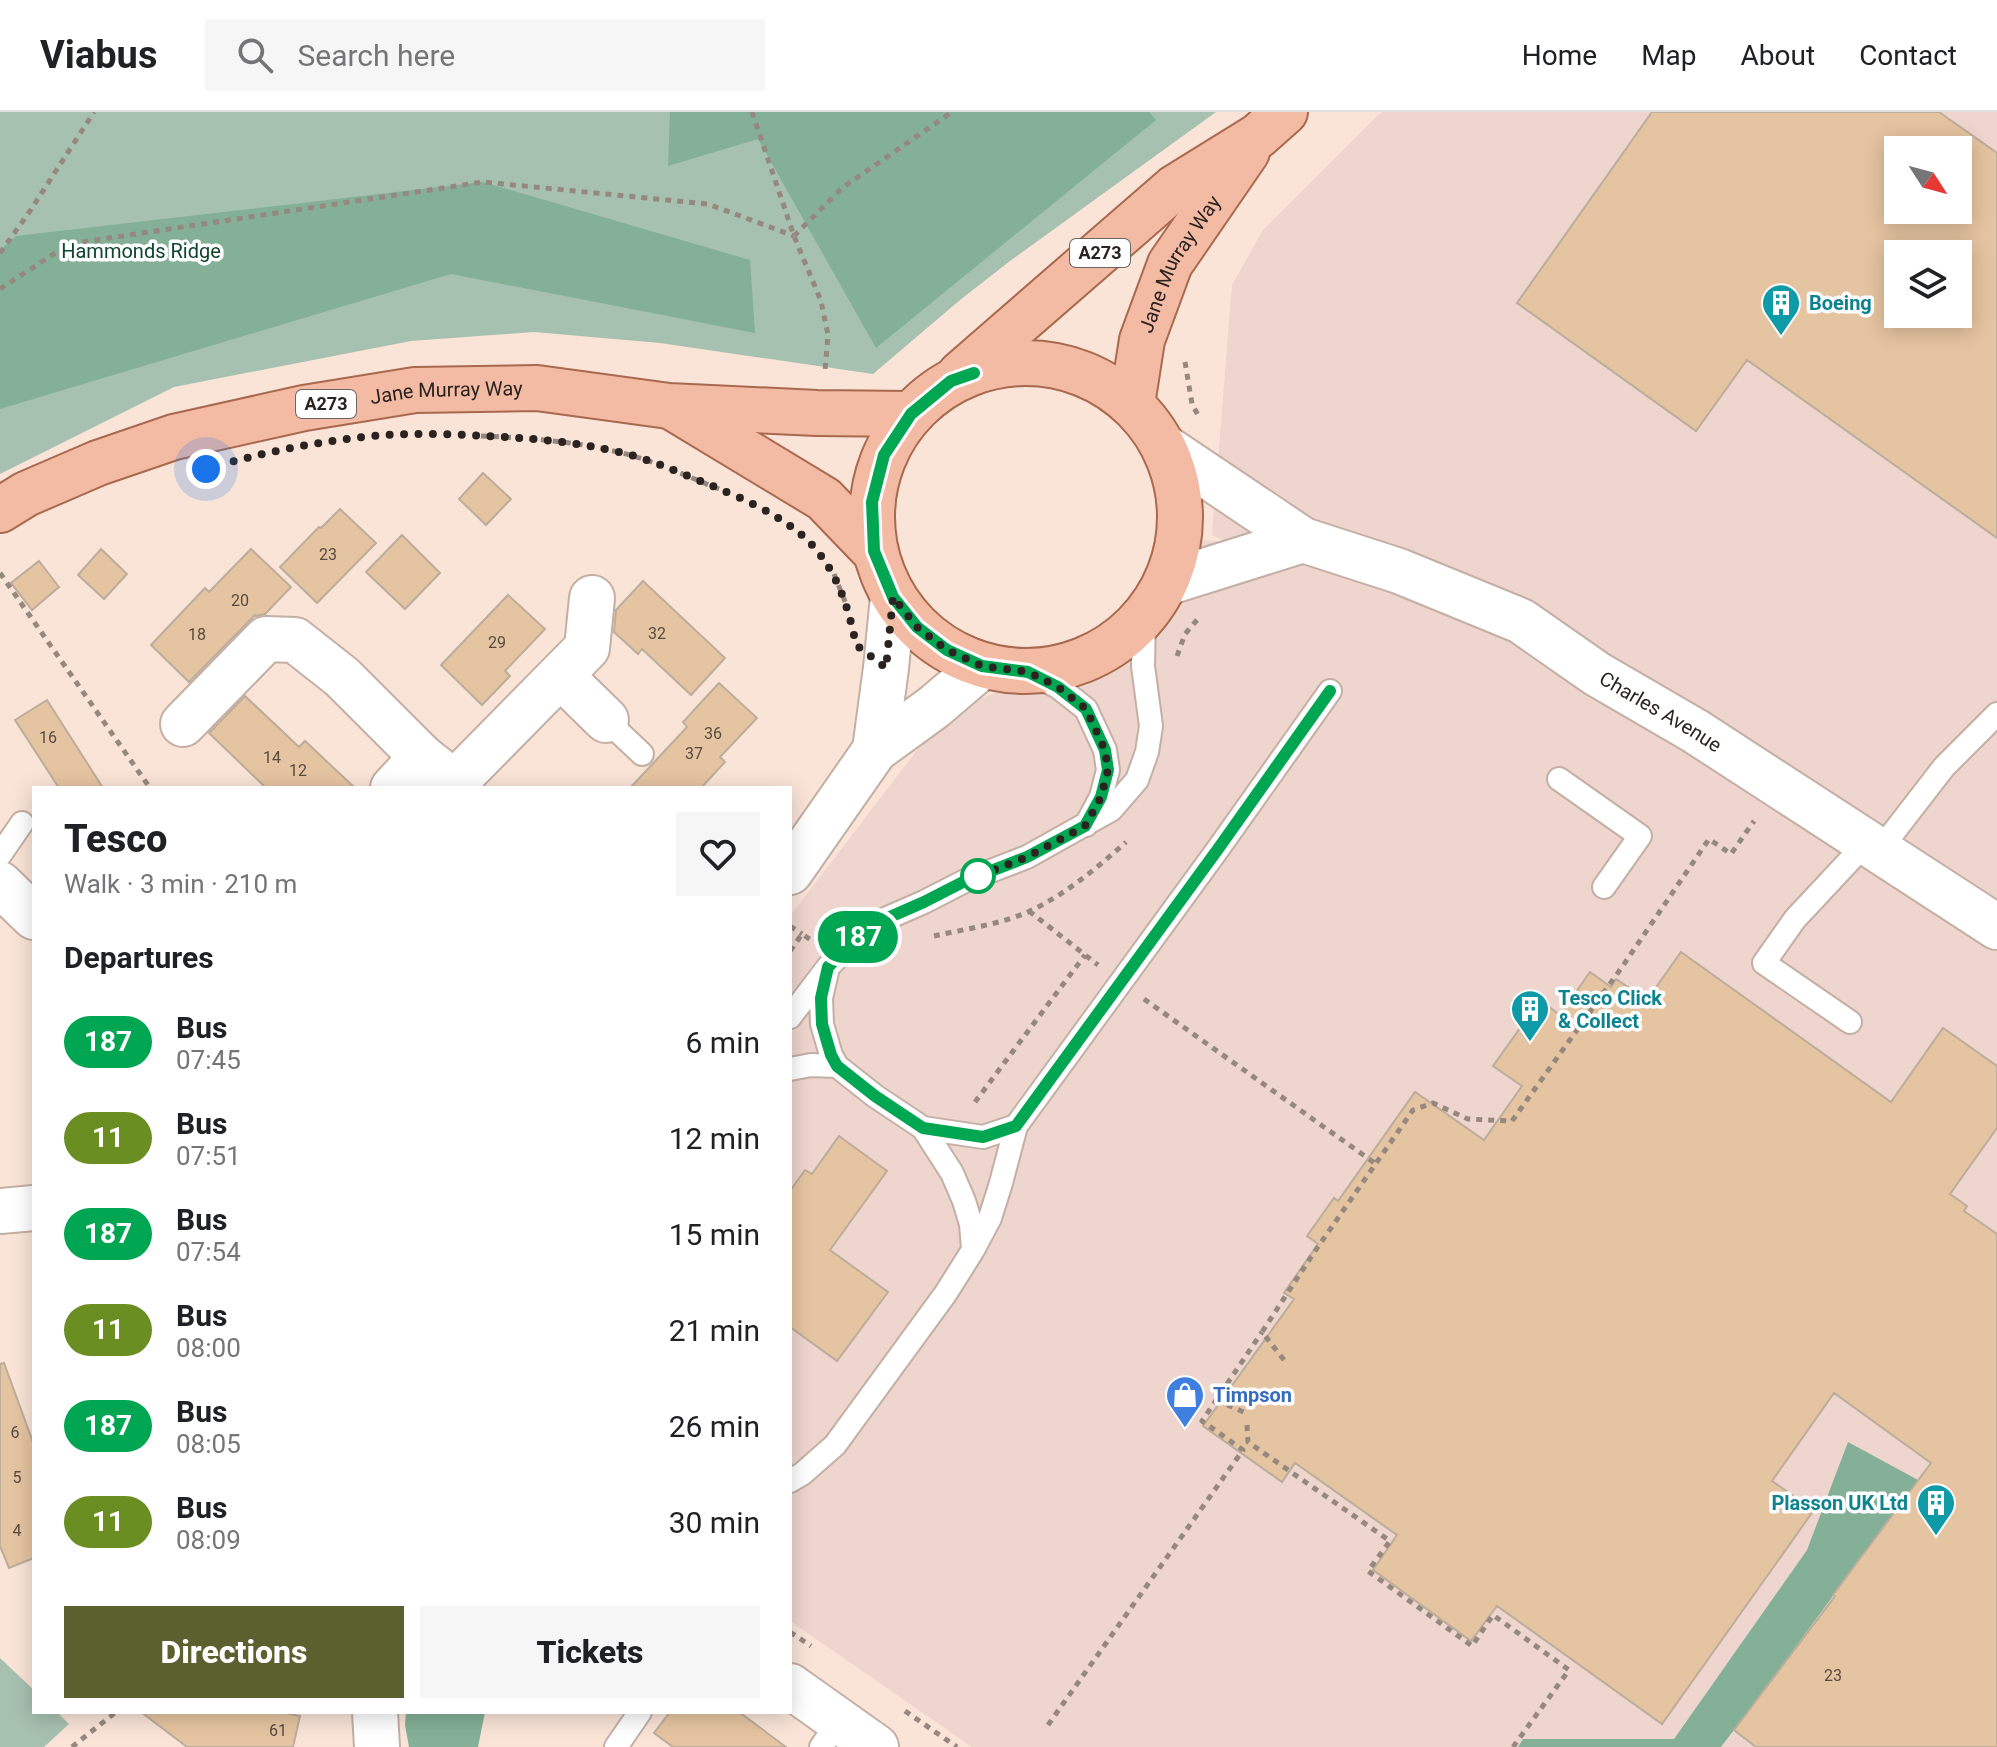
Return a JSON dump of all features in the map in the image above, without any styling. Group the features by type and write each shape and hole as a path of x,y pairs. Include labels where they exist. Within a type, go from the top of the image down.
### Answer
{"main road":[{"name":"Jane Murray Way","path":"874,551 872,502 884,455 911,414 1174,188 1271,124"},
{"name":"Jane Murray Way","path":"1132,404 1142,340 1170,264 1271,124"},
{"path":"874,551 893,597 917,627 947,650 982,666 1028,672 1073,664 1115,643 1155,600 1179,536 1178,490 1163,446 1132,404 1091,377 1046,363 997,365 951,381"},
{"name":"Jane Murray Way","path":"0,510 26,494 98,463 174,437 304,408 415,390 537,388 669,406 911,414"},
{"name":"Jane Murray Way","path":"669,406 824,499 874,551"}],"street":[{"name":"Charles Avenue","path":"1163,446 1303,540 1399,571 1521,621 1597,674 1695,731 1997,927"},
{"path":"1155,600 1303,540"},
{"path":"875,750 893,597"},
{"path":"183,724 266,639 295,640 342,677 433,779 561,676 587,648 592,598"},
{"path":"792,869 875,750 934,707 982,666"},
{"path":"561,676 606,720"},
{"path":"0,884 32,915"},
{"path":"0,1211 32,1208"},
{"path":"792,1688 830,1734 876,1747"},
{"path":"375,1714 377,1747"}],"lane":[{"path":"792,1014 828,967 867,927 965,881 1027,857 1111,810 1137,780 1147,752 1151,726 1143,666 1155,600"},
{"path":"1028,672 1058,687 1086,709 1105,750 1108,770 1105,784 1085,826"},
{"path":"792,1480 835,1445 946,1293 990,1218 1016,1126 1330,691"},
{"path":"1850,1022 1764,963 1795,919 1873,846 1997,714"},
{"path":"606,720 642,754"},
{"path":"1559,779 1640,836 1604,887"},
{"path":"0,855 22,823"},
{"path":"828,967 821,998 822,1024 831,1055 837,1066 923,1128 952,1173 964,1201 971,1224 973,1250"},
{"path":"792,1069 811,1065 837,1066"},
{"path":"923,1128 983,1137 1016,1126"},
{"path":"792,1462 835,1445"},
{"path":"616,1747 639,1714"}],"path":[{"path":"0,253 94,112"},
{"path":"752,112 794,236 821,301 828,335 826,368"},
{"path":"794,236 842,188 952,112"},
{"path":"0,289 69,244 483,182 708,204 794,236"},
{"path":"1187,348 1185,364 1192,404 1203,425"},
{"path":"473,435 540,438 620,452 726,492"},
{"path":"826,564 833,573 849,613"},
{"path":"0,573 149,786"},
{"path":"1173,665 1185,634 1201,616"},
{"path":"1243,1450 1202,1421 1413,1110 1433,1103 1468,1119 1512,1121 1709,839 1731,854 1777,784"},
{"path":"1029,911 1121,983 1376,1164"},
{"path":"792,927 802,934"},
{"path":"975,1102 1085,955"},
{"path":"1262,1332 1284,1360"},
{"path":"1216,1400 1246,1413"},
{"path":"1048,1725 1243,1450 1248,1442 1247,1425"},
{"path":"1248,1442 1390,1541 1368,1571 1472,1646 1493,1615 1569,1670 1513,1747"},
{"path":"72,1747 113,1714"}],"shaded area":[{"path":"1383,112 1997,112 1997,1747 1721,1747 1918,1481 1849,1443 1807,1550 1674,1739 1523,1739 1518,1747 972,1747 792,1622 792,913 940,720 977,700 1115,643 1179,536 1232,544 1212,535 1232,285 1263,230"}],"green space":[{"name":"Hammonds Ridge","path":"0,112 1216,112 1010,261 873,374 660,343 534,332 411,341 174,387 0,474"},
{"path":"670,112 1149,112 1156,120 876,348 758,139 668,166"},
{"path":"483,182 750,260 755,333 451,274 0,409 0,250 16,236"},
{"path":"1848,1442 1918,1480 1721,1747 1518,1747 1523,1739 1674,1739 1807,1550"},
{"path":"0,1658 32,1688 32,1714 59,1714 69,1724 44,1747 0,1747"},
{"path":"406,1714 485,1714 478,1747 409,1747"}],"building":[{"name":"Boeing","path":"1652,112 1939,112 1997,153 1997,538 1747,360 1696,431 1517,303"},
{"path":"483,473 511,499 486,525 459,499"},
{"path":"340,509 376,543 317,603 280,567"},
{"path":"402,535 440,573 405,609 366,572"},
{"path":"101,549 127,574 104,599 78,575"},
{"path":"251,549 291,587 265,614 255,615 189,682 151,645 205,588 209,592"},
{"path":"39,561 59,587 32,610 11,583"},
{"path":"643,581 725,658 691,695 642,649 638,654 614,632 616,610"},
{"path":"508,595 545,629 505,671 510,676 482,705 441,665"},
{"path":"719,683 757,718 720,757 725,762 703,786 632,786 687,727 683,722"},
{"path":"245,696 299,747 305,741 353,786 264,786 209,733"},
{"path":"47,700 102,786 58,786 15,720"},
{"path":"1681,952 1891,1102 1943,1028 1997,1066 1997,1128 1950,1194 1967,1206 1964,1211 1997,1234 1997,1747 1756,1747 1734,1730 1931,1463 1834,1393 1772,1481 1814,1510 1662,1724 1497,1606 1471,1641 1373,1570 1397,1535 1295,1463 1282,1482 1203,1426 1294,1299 1284,1293 1318,1244 1307,1236 1334,1198 1338,1201 1415,1092 1484,1140 1522,1086 1493,1066 1540,1000 1560,1015 1590,972 1611,987 1616,979 1647,1000"},
{"path":"839,1136 887,1171 830,1250 888,1292 837,1361 792,1328 792,1188 805,1170 812,1174"},
{"path":"4,1363 32,1440 32,1559 9,1568 0,1546 0,1364"},
{"path":"144,1714 300,1716 293,1747 187,1747"},
{"path":"668,1714 742,1714 786,1747 673,1747 654,1733"}],"bus line":[{"name":"187","path":"974,373 951,381 911,414 884,455 872,502 874,551 893,597 917,627 947,650 982,666 1028,672 1058,687 1086,709 1105,750 1108,770 1101,797 1085,826 1027,857 965,881 867,927 828,967 821,998 822,1024 837,1066 923,1128 983,1137 1016,1126 1330,691"}],"place":[{"name":"Boeing","path":"1781,337"},
{"name":"Tesco Click & Collect","path":"1530,1043"},
{"name":"Timpson","path":"1185,1429"},
{"name":"Plasson UK Ltd","path":"1936,1537"}],"route":[{"path":"206,469 321,443 385,435 540,438 620,452 741,498 784,522 813,545 833,573 849,613 856,645 886,668 893,597 917,627 947,650 982,666 1028,672 1058,687 1086,709 1105,750 1108,770 1101,797 1085,826 1027,857 978,876"}]}
